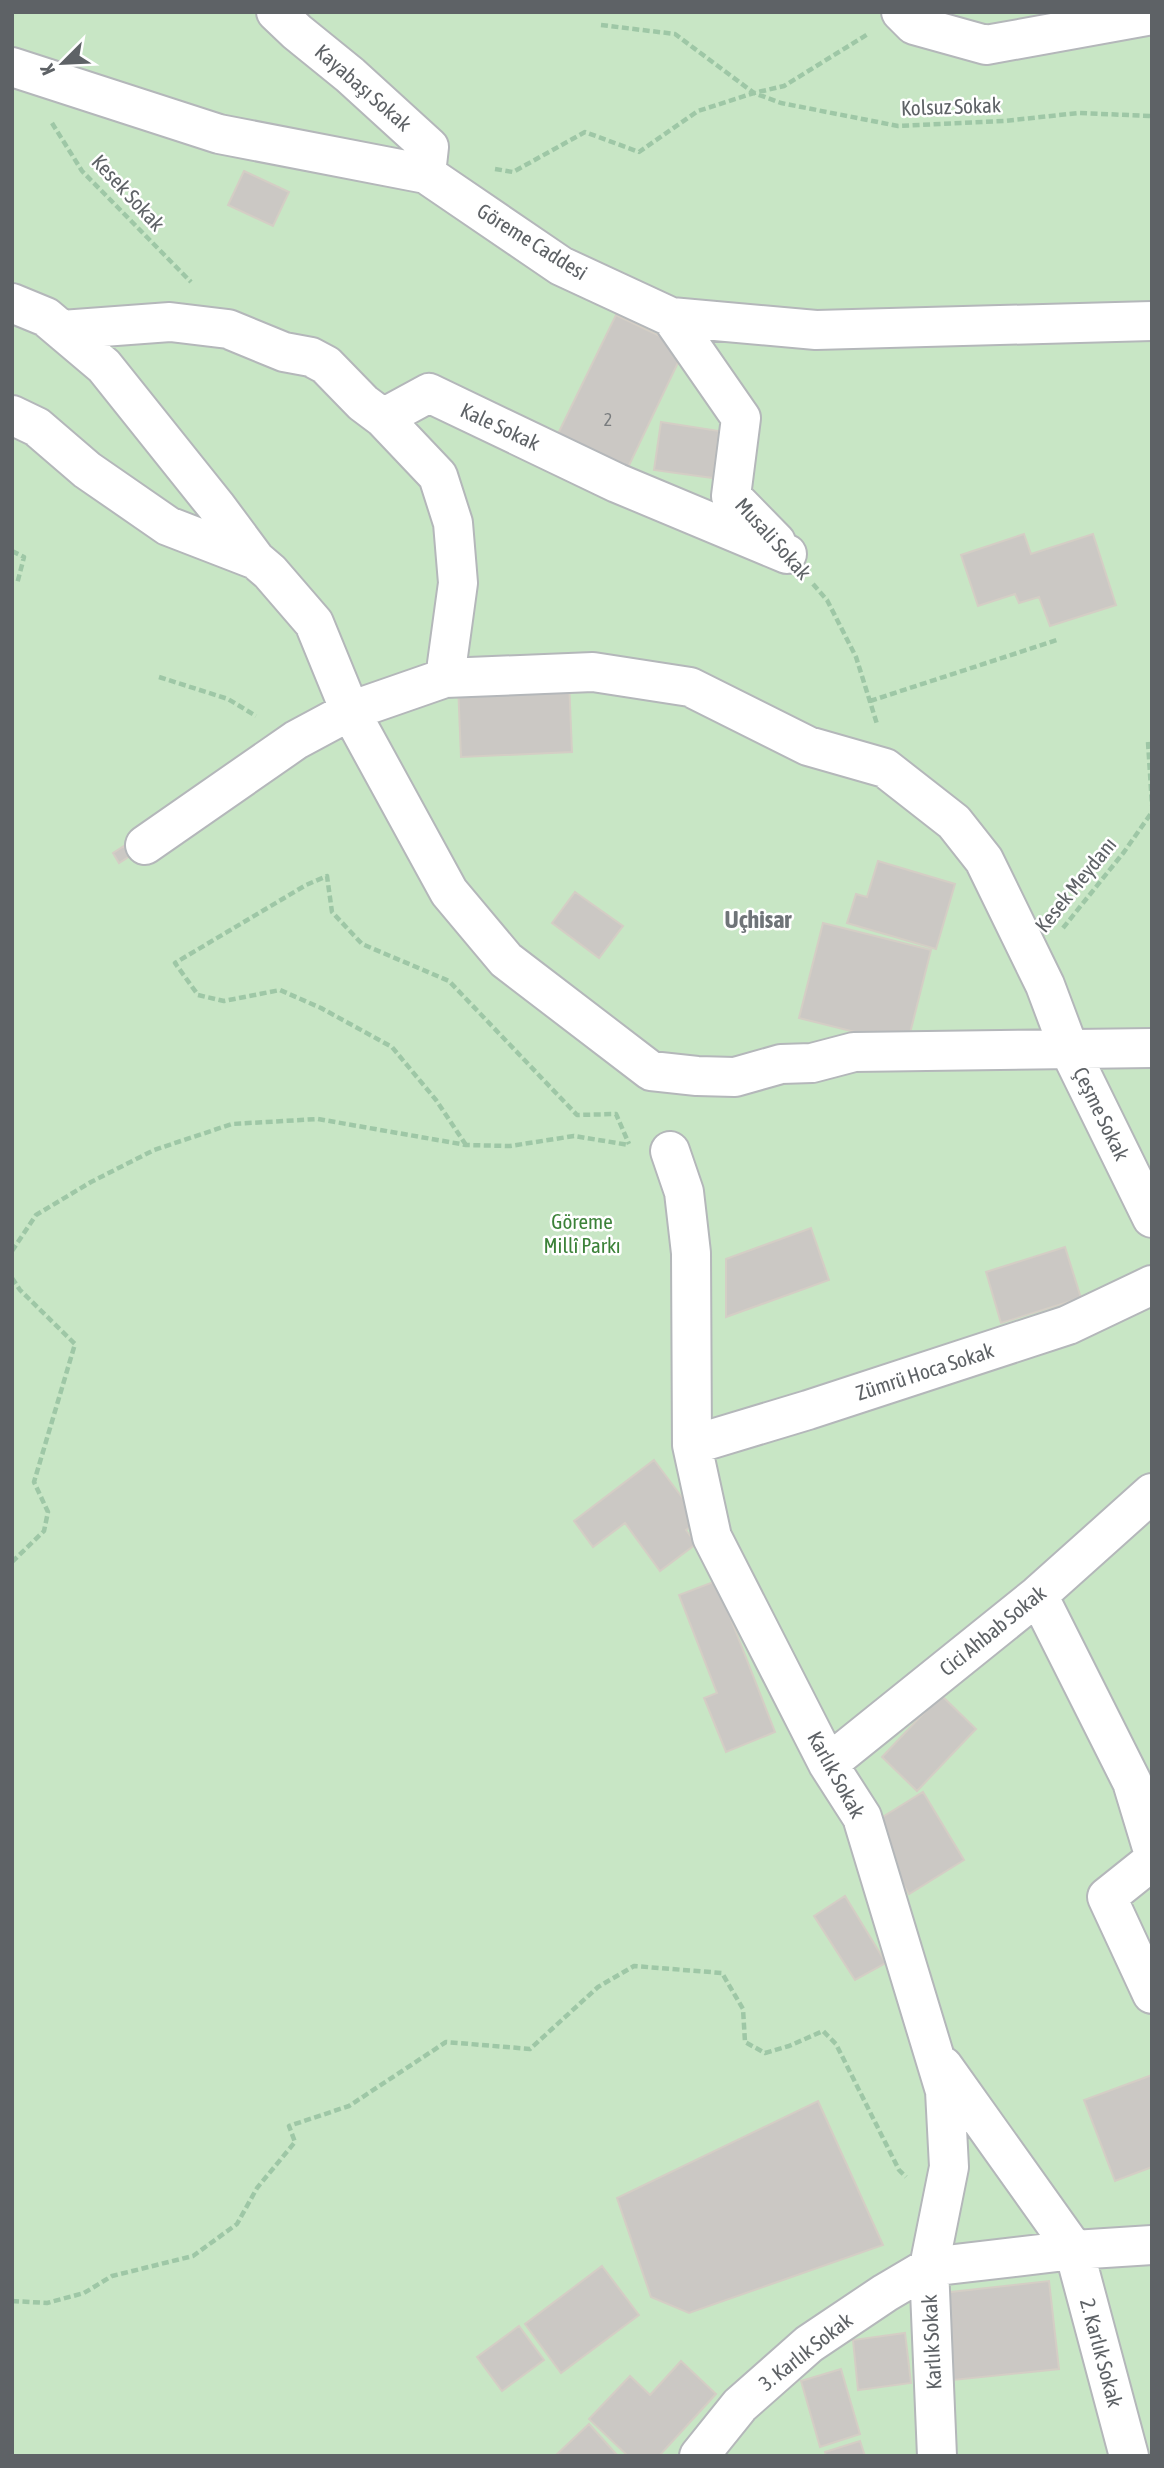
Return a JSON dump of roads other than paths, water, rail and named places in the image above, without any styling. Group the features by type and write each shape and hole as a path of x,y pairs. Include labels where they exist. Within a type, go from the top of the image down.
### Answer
{"street":[{"name":"Kayabaşı Sokak","path":"276,12 429,147 426,173"},
{"path":"901,12 914,25 986,45 1152,15"},
{"name":"Göreme Caddesi","path":"15,68 219,134 426,173 561,266 671,317 816,330 1152,321"},
{"path":"12,303 46,317 104,366 256,560 270,572 314,623 350,711 449,892 506,960 651,1072 735,1077 781,1064 811,1063 854,1052 1152,1048"},
{"name":"Musali Sokak","path":"671,317 741,418 731,496 787,554"},
{"path":"62,330 170,322 228,329 285,352 311,357 326,365 383,418 438,476 453,523 458,583 445,678 350,711 296,740 145,845"},
{"name":"Kale Sokak","path":"383,418 429,393 617,483 787,554"},
{"path":"12,415 37,427 87,470 168,526 256,560"},
{"name":"Çeşme Sokak","path":"445,678 593,672 690,687 808,746 885,768 954,822 984,860 1045,985 1069,1049 1152,1217"},
{"name":"Karlık Sokak","path":"670,1151 684,1192 691,1253 692,1445 712,1537 828,1764 862,1817 944,2091 949,2167 929,2267 937,2456"},
{"name":"Zümrü Hoca Sokak","path":"692,1445 1068,1325 1152,1285"},
{"name":"Cici Ahbab Sokak","path":"828,1764 1038,1595 1152,1493"},
{"path":"1038,1595 1132,1782 1152,1848"},
{"path":"1152,1861 1107,1898 1152,1994"},
{"path":"932,2050 1074,2250"},
{"path":"929,2267 1074,2250 1152,2245"},
{"name":"2. Karlık Sokak","path":"1074,2250 1129,2456"},
{"name":"3. Karlık Sokak","path":"699,2456 740,2405 809,2344 929,2267"}],"district":[{"name":"Uçhisar","path":"758,920"}],"park label":[{"name":"Göreme Millî Parkı","path":"582,1234"}]}
